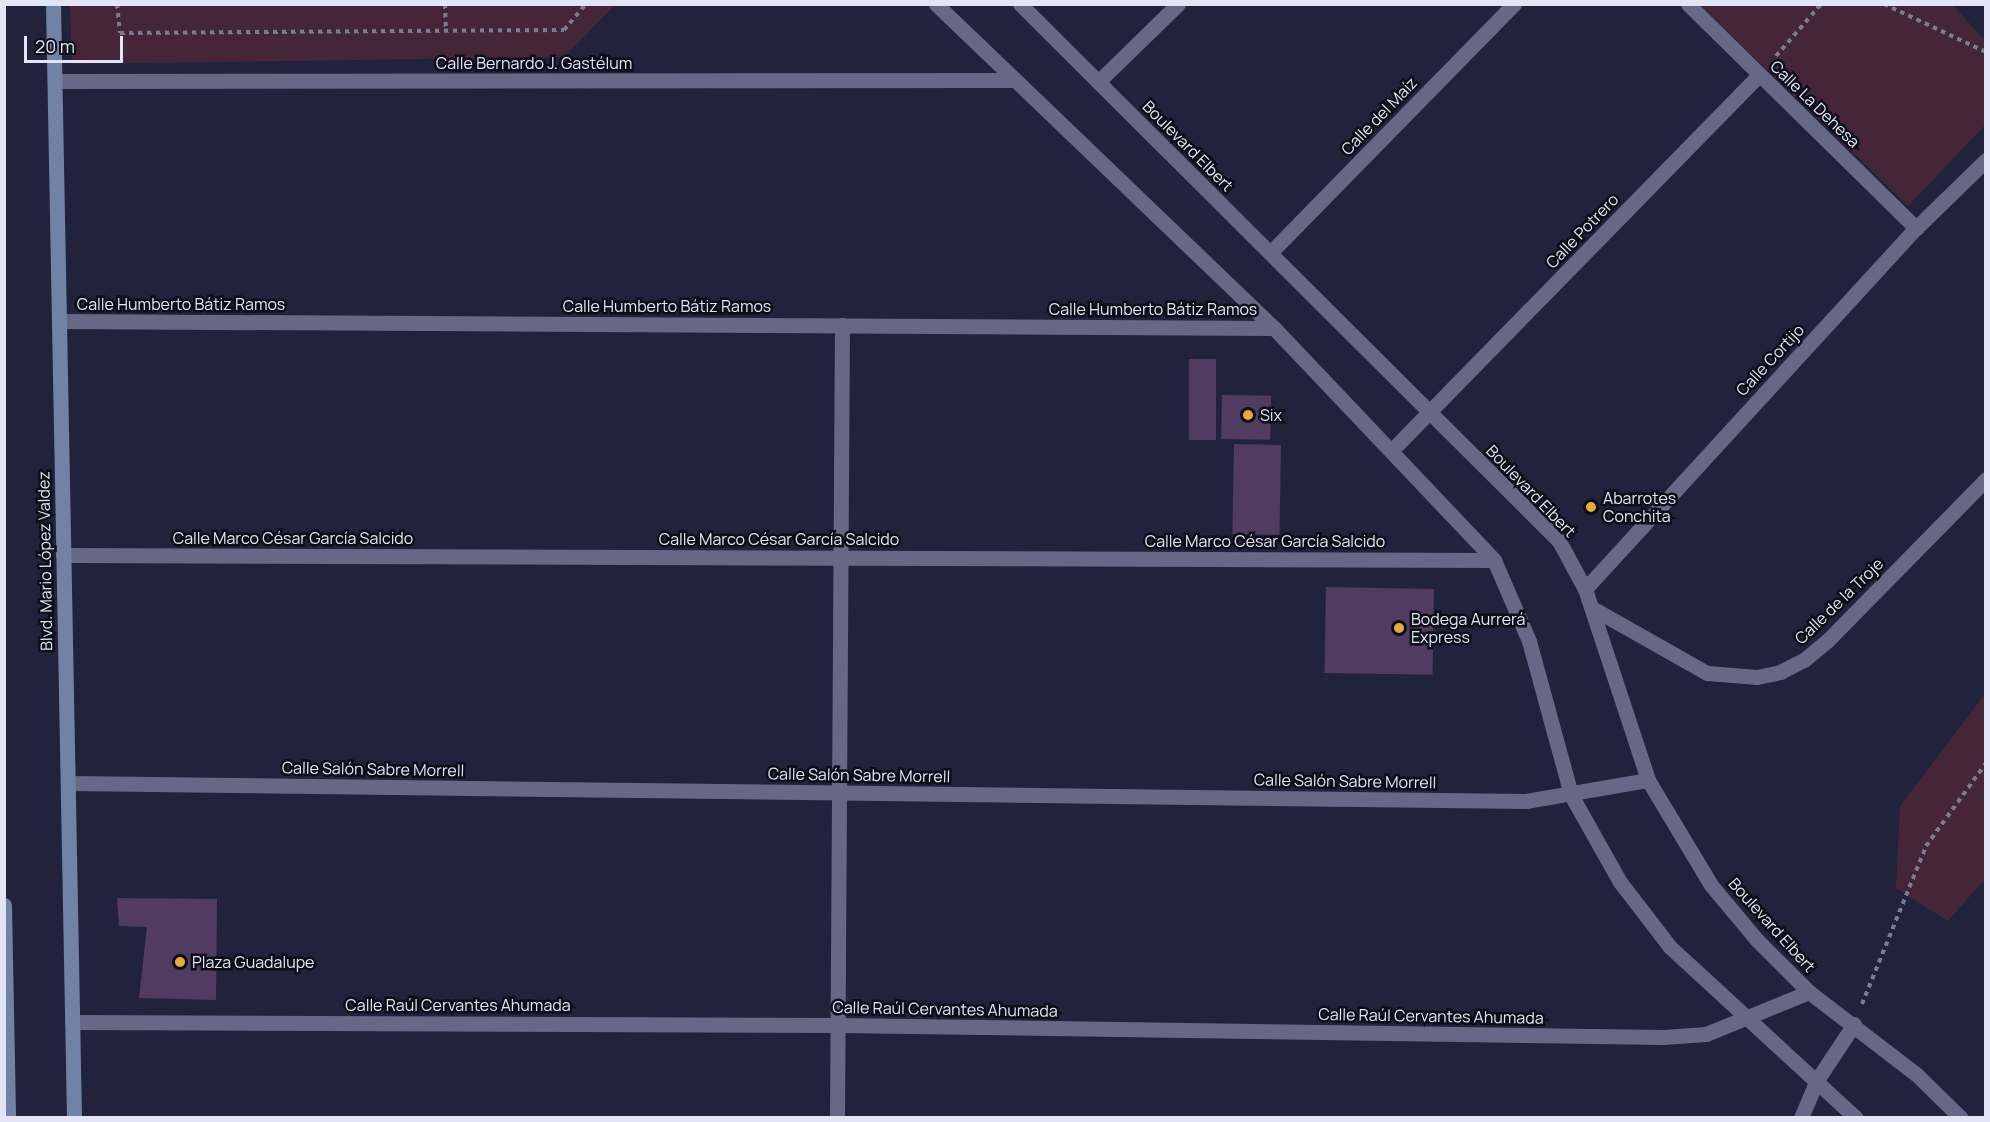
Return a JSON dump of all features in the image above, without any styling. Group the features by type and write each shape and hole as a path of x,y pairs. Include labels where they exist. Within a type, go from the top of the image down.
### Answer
{"main road":[{"name":"Blvd. Mario López Valdez","path":"53,4 74,1118"},
{"path":"4,905 8,1118"}],"street":[{"path":"936,4 1274,328 1494,560 1529,641 1570,795 1643,917 1745,1017 1817,1080 1856,1118"},
{"name":"Boulevard Elbert","path":"1020,4 1559,541 1585,589 1592,608 1647,780 1711,885 1757,940 1809,992 1854,1024 1916,1074 1961,1118"},
{"path":"1098,82 1178,4"},
{"name":"Calle del Maíz","path":"1270,253 1514,4"},
{"name":"Calle La Dehesa","path":"1688,4 1916,228"},
{"name":"Calle Potrero","path":"1392,450 1759,75"},
{"name":"Calle Bernardo J. Gastélum","path":"55,81 1013,80"},
{"name":"Calle Cortijo","path":"1585,589 1916,228 1986,160"},
{"name":"Calle Humberto Bátiz Ramos","path":"59,321 1274,328"},
{"path":"837,1118 842,325"},
{"name":"Calle de la Troje","path":"1592,608 1707,673 1749,677 1780,672 1804,660 1827,641 1986,479"},
{"name":"Calle Marco César García Salcido","path":"63,555 1494,560"},
{"name":"Calle Salón Sabre Morrell","path":"68,783 1486,801 1570,795 1647,780"},
{"name":"Calle Raúl Cervantes Ahumada","path":"72,1022 838,1025 1663,1037 1706,1034 1809,992"},
{"path":"1801,1118 1817,1080 1854,1024"}],"path":[{"path":"117,4 120,33 564,30 586,4"},
{"path":"446,4 446,31"},
{"path":"1759,75 1821,4"},
{"path":"1884,4 1986,52"},
{"path":"1854,1024 1926,846 1986,763"}],"shaded area":[{"path":"70,4 615,5 564,57 72,64"},
{"path":"1700,5 1953,5 1985,41 1985,125 1908,206"},
{"path":"1985,694 1985,879 1948,921 1896,888 1900,806"}],"building":[{"path":"1189,359 1216,359 1216,440 1189,440"},
{"path":"1222,395 1271,396 1270,440 1221,439"},
{"path":"1234,444 1281,445 1279,535 1232,534"},
{"path":"1326,587 1434,589 1432,675 1324,673"},
{"name":"Plaza Guadalupe","path":"117,898 217,899 216,1000 139,998 147,927 119,926"}],"place":[{"name":"Six","path":"1248,415"},
{"name":"Abarrotes Conchita","path":"1591,507"},
{"name":"Bodega Aurrerá Express","path":"1399,628"},
{"name":"Plaza Guadalupe","path":"180,962"}]}
